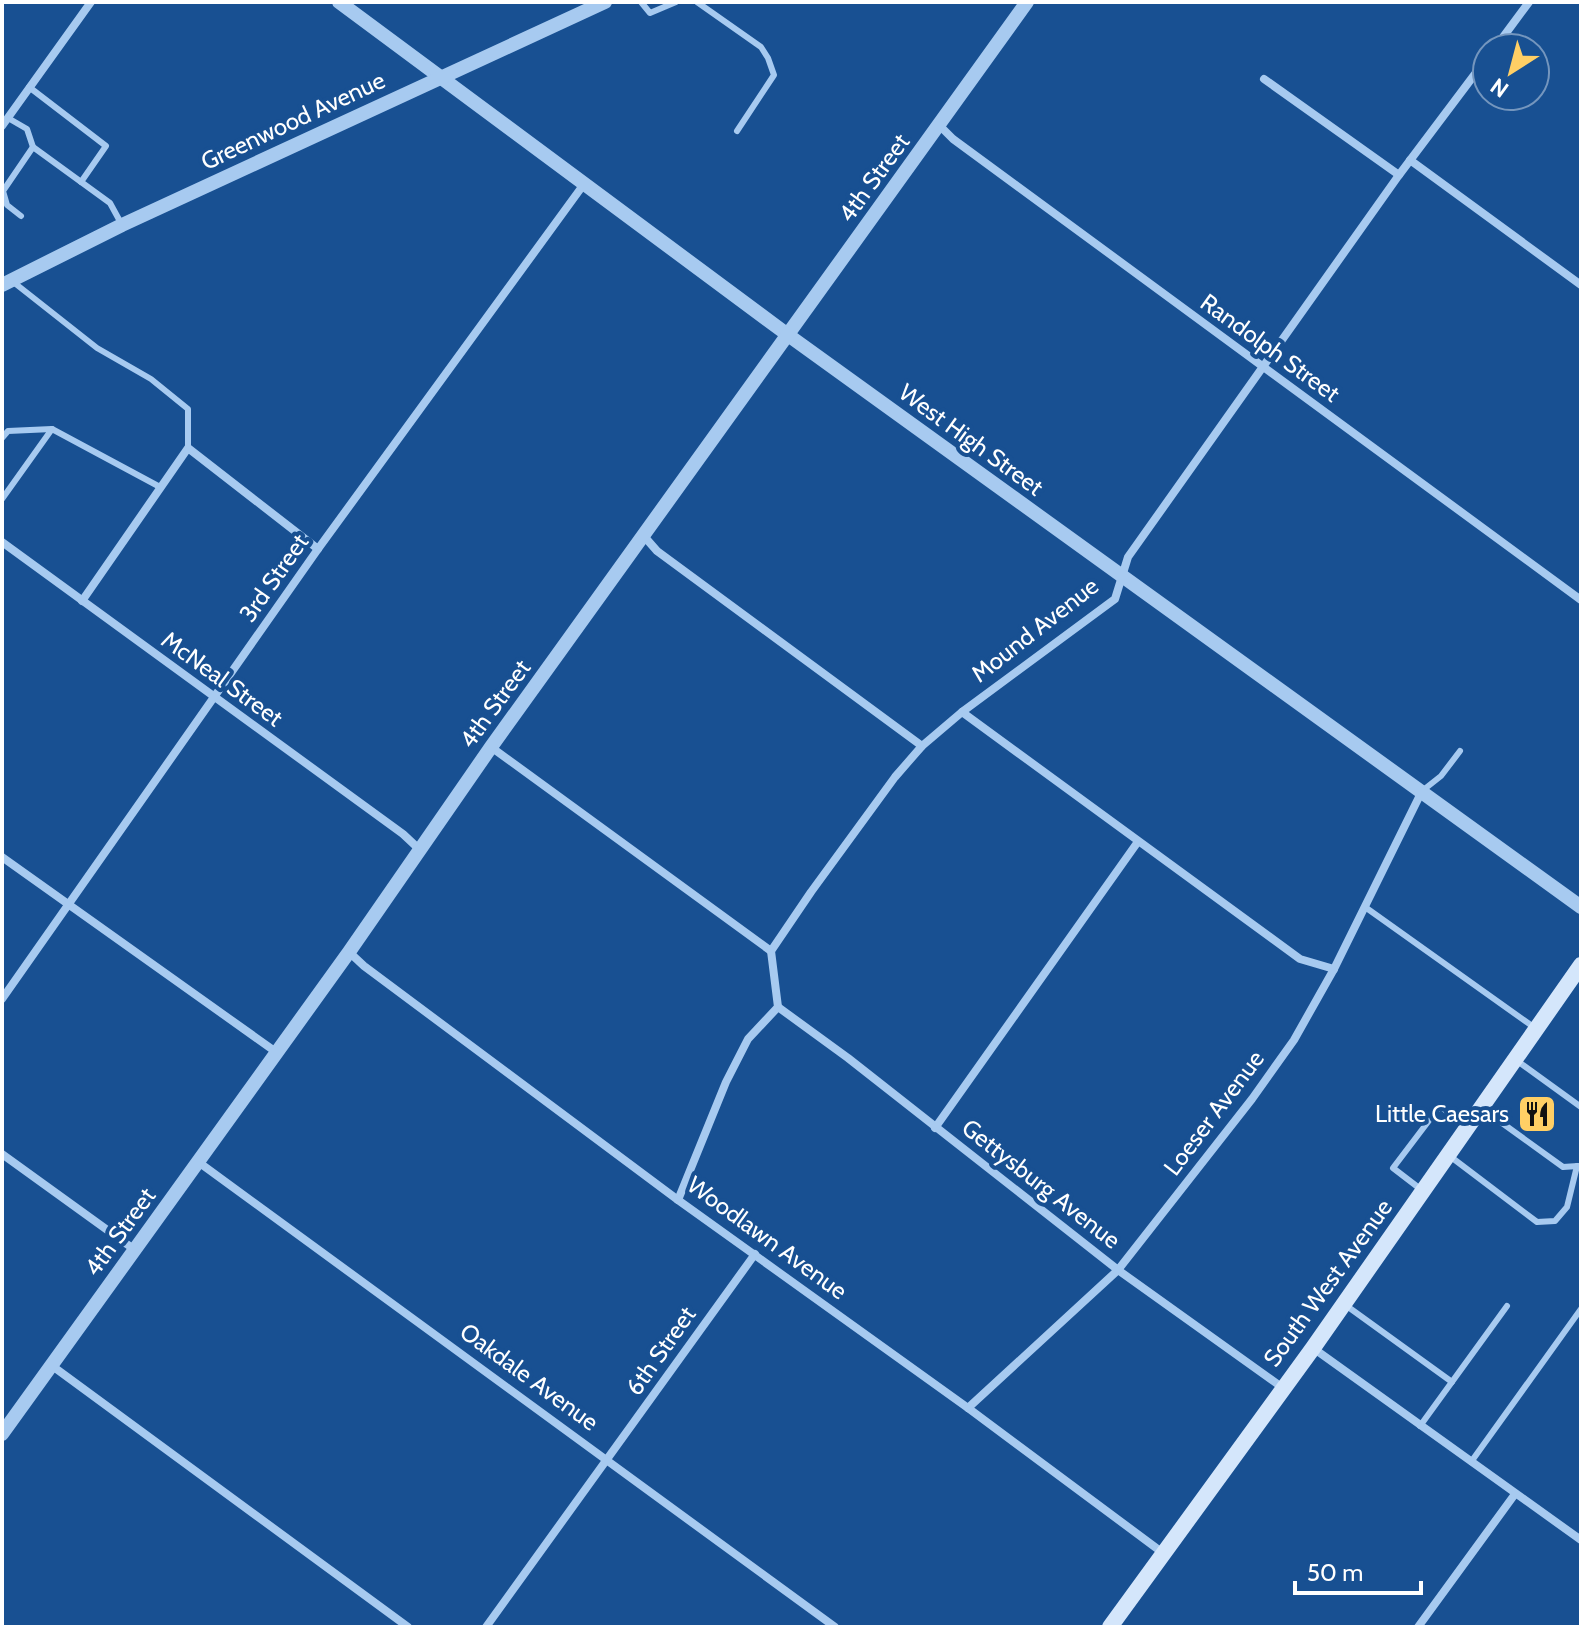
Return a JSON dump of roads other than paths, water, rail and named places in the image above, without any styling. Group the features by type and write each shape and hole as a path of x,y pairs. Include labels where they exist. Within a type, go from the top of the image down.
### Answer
{"main road":[{"name":"South West Avenue","path":"1110,1627 1313,1348 1581,965"}],"street":[{"path":"5,122 91,2"},
{"name":"West High Street","path":"339,2 788,335 1581,907"},
{"name":"Greenwood Avenue","path":"6,282 122,225 605,2"},
{"name":"4th Street","path":"2,1434 1027,2"},
{"path":"1507,32 1529,2"},
{"path":"1264,79 1399,175"},
{"name":"Mound Avenue","path":"771,951 895,777 922,746 962,712 1115,599 1128,557 1399,175 1471,79"},
{"name":"Randolph Street","path":"939,125 953,139 1581,600"},
{"path":"1410,160 1581,285"},
{"name":"3rd Street","path":"2,999 318,549 584,184"},
{"path":"82,601 188,448 318,549"},
{"path":"643,535 657,551 922,746"},
{"name":"McNeal Street","path":"2,542 403,834 419,849"},
{"path":"962,712 1137,843 1300,959 1334,969"},
{"path":"491,747 771,951 778,1007 748,1039 726,1082 678,1200"},
{"name":"Loeser Avenue","path":"968,1408 1118,1270 1286,1052 1334,969 1422,791"},
{"path":"935,1128 1137,843"},
{"path":"2,857 276,1052"},
{"name":"Woodlawn Avenue","path":"349,952 678,1200 968,1408 1163,1553"},
{"name":"Gettysburg Avenue","path":"778,1007 848,1058 1118,1270 1283,1388"},
{"path":"2,1154 135,1250"},
{"name":"Oakdale Avenue","path":"197,1161 835,1627"},
{"name":"6th Street","path":"486,1627 755,1254"},
{"path":"1313,1348 1581,1540"},
{"path":"51,1364 408,1627"},
{"path":"1418,1627 1515,1494"}],"lane":[{"path":"641,2 650,13 676,2"},
{"path":"697,2 761,47 774,75 737,131"},
{"path":"29,87 106,146 81,182"},
{"path":"5,122 27,129 33,147 110,203 122,225"},
{"path":"21,216 7,205 3,191 33,147"},
{"path":"6,282 97,348 151,379 188,409 188,448"},
{"path":"2,499 52,429"},
{"path":"2,438 8,431 52,429 160,487"},
{"path":"1422,791 1441,776 1460,751"},
{"path":"1365,907 1536,1029"},
{"path":"1515,1059 1581,1107"},
{"path":"1423,1191 1393,1168 1440,1106 1467,1128"},
{"path":"1448,1154 1537,1222 1555,1221 1567,1207 1579,1165 1563,1167 1481,1108"},
{"path":"1344,1304 1452,1382"},
{"path":"1420,1426 1507,1306"},
{"path":"1471,1462 1581,1309"}],"place":[{"name":"Little Caesars","path":"1537,1114"}]}
